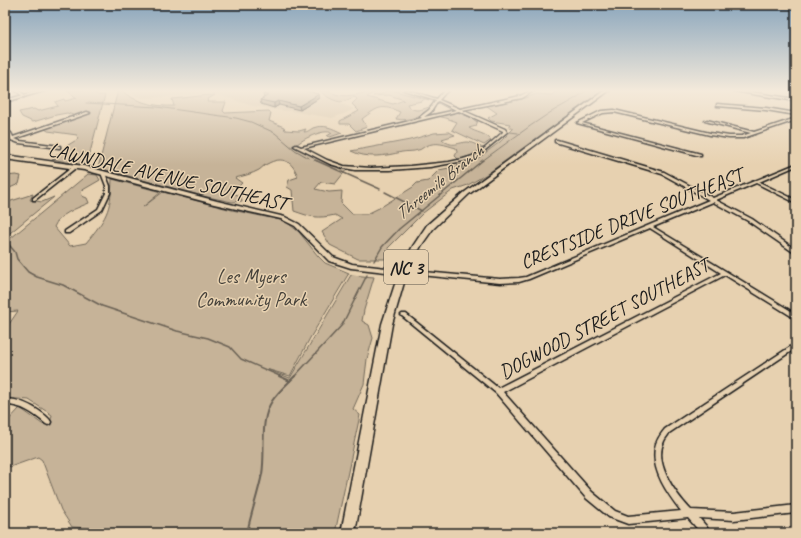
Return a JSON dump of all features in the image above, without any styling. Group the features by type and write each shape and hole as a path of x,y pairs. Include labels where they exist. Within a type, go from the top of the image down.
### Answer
{"main road":[{"name":"NC 3","path":"348,533 387,324 404,272 417,246 430,227 467,192 573,115"}],"street":[{"path":"12,138 82,115"},
{"path":"298,147 425,115"},
{"path":"298,147 437,115"},
{"path":"298,147 337,165 359,169 454,163 476,156 505,130 471,115"},
{"path":"594,115 579,123 700,155"},
{"path":"630,115 722,136 738,137 796,119"},
{"path":"707,121 753,132"},
{"path":"5,130 12,138 19,142 59,147"},
{"path":"556,141 657,170 750,220 796,252"},
{"name":"LAWNDALE AVENUE SOUTHEAST","path":"5,157 76,166 220,204 283,218 297,225 331,259 351,266 404,272"},
{"name":"CRESTSIDE DRIVE SOUTHEAST","path":"404,272 500,281 519,280 550,270 796,165"},
{"path":"34,199 76,166"},
{"path":"67,232 100,210 108,193 108,186 103,173"},
{"path":"756,182 796,202"},
{"path":"651,226 796,317"},
{"name":"DOGWOOD STREET SOUTHEAST","path":"498,391 725,273"},
{"path":"404,315 498,391 589,495 612,514 621,518 633,520 690,514 734,516 796,509"},
{"path":"706,533 678,502 660,469 658,453 662,436 667,431 796,345"},
{"path":"5,402 17,403 31,408 48,422"}],"shaded area":[{"path":"315,115 340,115 332,118"}],"green space":[{"path":"21,115 56,115 33,122"},
{"path":"83,115 100,115 87,164 81,165 52,159 66,149 65,147 78,139 77,135 48,131 45,129"},
{"path":"112,115 270,115 269,121 284,127 285,130 299,131 306,129 305,132 313,128 324,127 331,128 342,133 330,137 327,136 332,133 318,133 307,138 294,147 338,167 347,169 335,184 321,182 315,189 329,192 342,191 341,203 352,214 367,214 381,207 417,183 428,181 439,170 454,167 478,158 500,142 513,129 508,127 510,124 491,121 488,118 493,115 568,115 487,174 468,185 453,190 423,213 388,248 385,259 358,259 330,245 322,232 342,219 335,215 314,217 294,211 292,190 287,187 289,180 298,177 293,167 283,160 273,161 256,171 235,178 242,183 232,193 241,196 242,201 232,202 203,196 98,168"},
{"path":"351,115 368,115 362,119 367,127 356,131 349,124 340,124 340,121"},
{"path":"398,115 421,115 406,120 396,119"},
{"path":"466,115 478,120 476,126 469,128 491,140 484,145 452,130 457,122 437,116"},
{"path":"449,132 455,135 442,139 445,142 454,144 469,142 483,148 470,156 459,160 455,156 457,152 456,148 437,144 425,146 416,151 383,156 363,155 351,151 410,140 434,133"},
{"name":"Les Myers Community Park","path":"88,174 97,175 100,180 81,191 82,196 87,198 89,203 64,215 56,222 54,227 70,246 86,243 103,220 109,207 112,179 161,192 143,207 163,192 232,210 285,221 299,232 325,263 349,273 310,338 290,376 266,369 290,378 351,275 374,277 362,321 369,325 373,338 367,359 364,384 353,409 360,415 335,533 96,533 89,528 72,527 61,510 42,460 38,457 10,467 5,462 5,424 20,408 42,424 50,423 52,415 29,400 5,398 5,330 18,311 5,312 5,243"},
{"path":"5,176 21,176 19,184 5,190"},
{"path":"33,194 30,200 42,202 54,197 5,237 5,203"}],"waterway":[{"path":"215,115 251,122 275,133 295,150 309,158"},
{"path":"465,115 477,122"},
{"name":"Threemile Branch","path":"482,161 547,115"},
{"name":"Threemile Branch","path":"510,132 518,133"},
{"path":"315,160 380,189"},
{"name":"Threemile Branch","path":"421,211 483,160"},
{"path":"385,192 421,211"},
{"name":"Threemile Branch","path":"374,261 382,247 399,229 421,211"},
{"path":"5,240 15,252 17,259 28,272 37,277 63,285 102,306 177,331 208,338 230,347 241,359 282,377"},
{"name":"Threemile Branch","path":"294,377 342,325 367,275"},
{"path":"279,376 290,381"},
{"name":"Threemile Branch","path":"290,381 294,377"},
{"name":"Threemile Branch","path":"247,533 262,474 264,427 268,409 277,394 290,381"}]}
